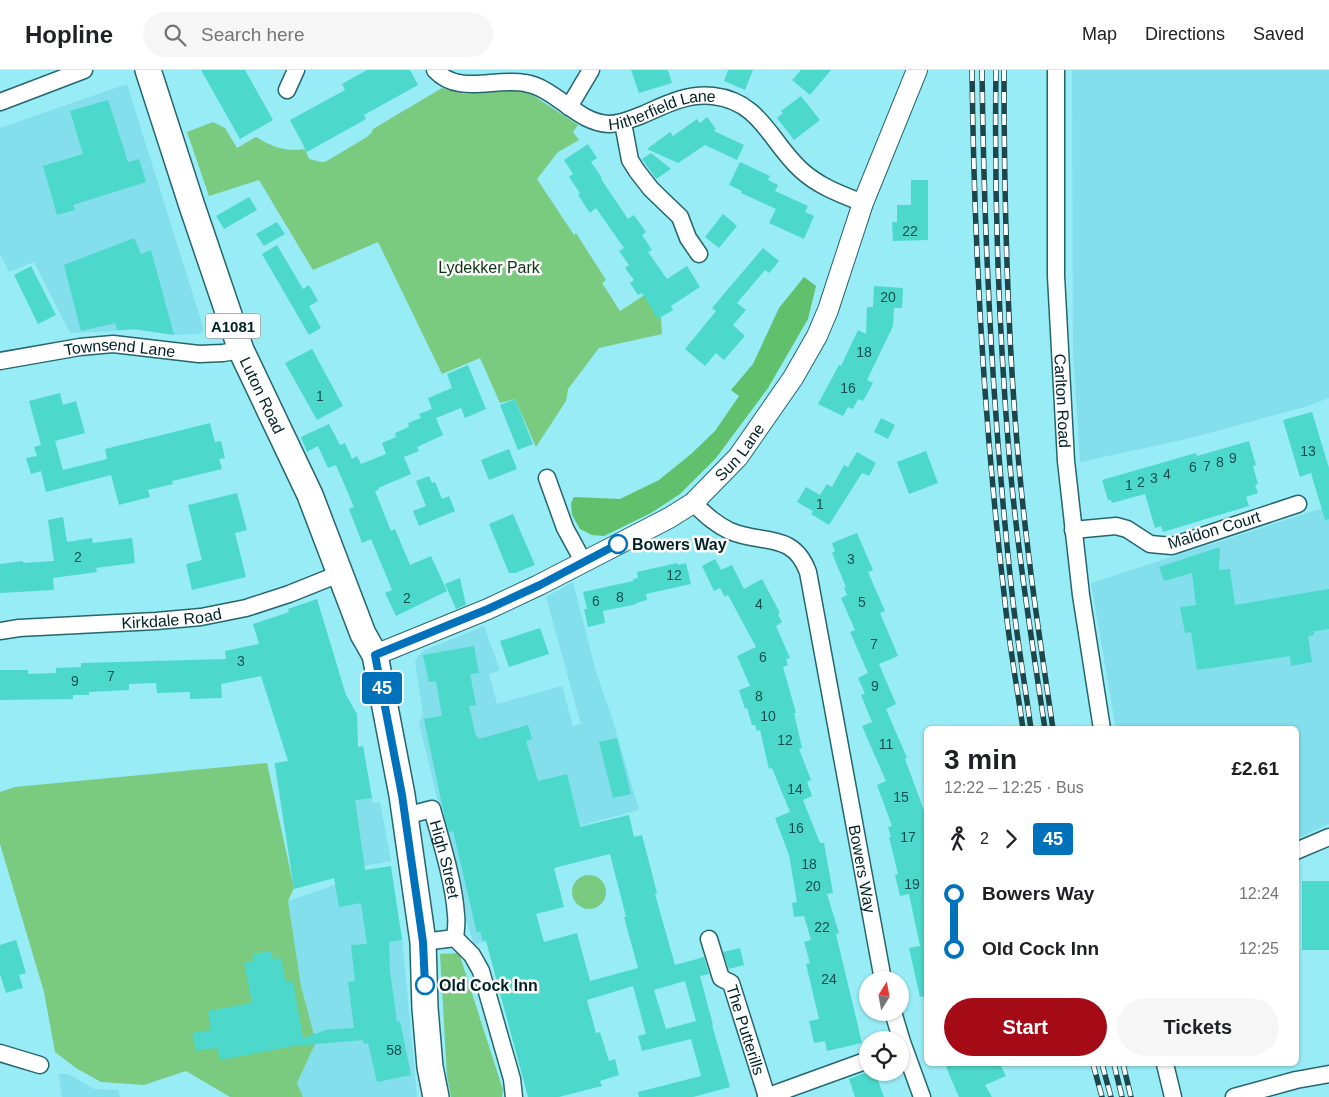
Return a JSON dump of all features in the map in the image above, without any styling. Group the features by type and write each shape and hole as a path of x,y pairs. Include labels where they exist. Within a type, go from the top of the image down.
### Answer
{"main road":[{"name":"Luton Road","path":"148,70 241,350 310,495 339,574"},
{"name":"High Street","path":"339,574 363,634 375,655 392,739 423,942 425,1008 430,1067 436,1097"}],"street":[{"path":"0,102 84,70"},
{"path":"287,90 296,70"},
{"name":"Hitherfield Lane","path":"435,70 448,80 460,84 472,85 510,81 538,86 589,118 608,124 623,123 686,97 700,95 728,99 755,114 795,164 818,183 862,203"},
{"path":"569,107 591,70"},
{"name":"Sun Lane","path":"375,655 480,613 540,585 669,518 693,503 738,457 793,378 817,336 828,310 862,203 916,70"},
{"name":"Carlton Road","path":"1056,70 1056,276 1066,461 1081,595 1102,726"},
{"path":"623,123 630,160 651,189 680,217 688,238 699,254"},
{"name":"Townsend Lane","path":"0,361 80,346 113,344 199,354 241,350"},
{"path":"547,478 564,528 583,561"},
{"name":"Bowers Way","path":"693,503 712,522 732,532 782,542 797,552 804,561 810,582 882,971"},
{"name":"Maldon Court","path":"1074,530 1116,526 1127,530 1150,544 1172,546 1298,504"},
{"name":"Kirkdale Road","path":"0,631 19,628 201,617 246,608 289,594 339,574"},
{"name":"High Street","path":"405,816 432,809 443,848 457,916 455,938"},
{"path":"1299,851 1329,837"},
{"path":"423,942 455,938 472,955 481,971 512,1079 514,1097"},
{"name":"The Putterills","path":"709,939 721,978 731,984 766,1097"},
{"path":"0,1052 40,1065"},
{"path":"766,1097 859,1063"},
{"path":"909,1065 922,1097"},
{"path":"1165,1066 1173,1097"},
{"path":"1234,1097 1296,1080 1329,1074"}],"shaded area":[{"path":"1072,70 1329,70 1329,398 1308,406 1191,438 1080,462 1073,352"},
{"path":"127,84 204,330 201,334 174,335 136,330 70,333 34,262 9,272 0,254 0,128"},
{"path":"1329,506 1329,824 1299,838 1299,726 1115,726 1091,583"},
{"path":"573,582 596,672 612,718 639,810 527,840 531,898 539,924 474,945 464,913 419,722 423,715 415,661 425,650 484,626 500,670 489,674 497,704 562,686 573,726 581,724 546,597"},
{"path":"363,747 373,803 380,802 391,861 349,869 347,872 294,888 274,764"},
{"path":"390,866 402,937 417,1097 303,1097 297,1083 316,1042 301,986 288,901"},
{"path":"59,1074 68,1074 94,1089 118,1090 120,1097 62,1097"}],"green space":[{"name":"Lydekker Park","path":"442,88 465,94 510,90 525,92 578,125 573,132 579,140 558,152 537,179 574,235 576,233 606,280 602,283 620,311 646,294 661,319 662,334 599,348 568,389 566,401 536,447 515,399 500,403 480,358 442,374 378,242 313,270 259,180 209,196 187,132 213,122 225,128 237,148 256,137 279,148 305,149 309,159 325,162 367,137 373,129"},
{"path":"804,277 816,286 808,319 768,388 716,458 680,494 651,513 604,536 592,535 580,529 572,515 571,503 574,497 620,499 659,480 691,454 715,431 739,396 731,390 753,364 779,308"},
{"path":"267,763 294,888 288,901 301,986 316,1042 297,1083 303,1097 230,1097 186,1071 144,1085 101,1082 76,1068 55,1052 44,992 0,844 0,792 15,787"},
{"path":"589,875 596,876 601,880 605,885 605,899 601,904 596,908 589,909 582,908 577,904 573,899 572,892 573,885 577,880 582,876"},
{"path":"459,953 503,1090 502,1097 451,1097 447,1076 440,954"}],"building":[{"path":"201,70 245,70 273,120 240,139"},
{"path":"367,70 410,70 418,85 364,115 366,119 307,152 290,120 345,90 342,84"},
{"path":"631,70 668,70 672,83 639,93"},
{"path":"728,70 753,70 745,90 724,81"},
{"path":"801,70 831,70 810,95 792,80"},
{"path":"801,96 820,120 794,140 777,118 783,113 781,111"},
{"path":"108,100 128,162 139,159 146,182 73,205 75,210 57,215 43,166 83,154 70,111"},
{"path":"707,117 716,129 714,131 744,145 737,160 705,145 678,163 647,149 670,132 673,136 697,119 700,123"},
{"path":"588,144 597,158 591,162 628,219 634,215 646,232 642,235 652,250 648,252 667,279 687,266 700,287 671,306 673,310 658,319 642,293 638,295 630,283 634,280 625,268 629,265 619,251 624,248 596,208 590,213 569,177 573,174 564,160"},
{"path":"651,153 671,169 656,179 642,159"},
{"path":"740,162 770,176 768,180 778,185 775,191 808,206 805,212 814,216 804,239 769,223 776,209 741,193 742,191 729,185"},
{"path":"911,180 928,180 928,240 893,241 892,222 897,222 897,205 911,205"},
{"path":"249,197 257,210 224,229 216,216"},
{"path":"723,214 737,226 719,248 705,237"},
{"path":"277,222 285,234 264,246 256,234"},
{"path":"134,238 141,254 151,250 174,335 135,329 117,330 115,323 81,331 64,265"},
{"path":"277,245 303,289 309,285 318,301 309,306 321,328 309,335 262,254"},
{"path":"763,248 779,261 769,273 765,270 737,303 746,310 733,325 745,336 724,360 716,353 705,366 685,349 716,311 712,308"},
{"path":"31,266 56,315 38,324 14,275"},
{"path":"874,286 903,288 902,308 894,308 893,326 867,380 873,383 863,401 858,399 853,409 848,407 843,416 818,404 839,365 841,366 858,330 866,334 867,307 873,307"},
{"path":"312,349 343,406 317,420 285,363"},
{"path":"468,365 486,409 465,418 461,408 436,418 443,435 417,447 419,451 404,457 411,474 375,491 391,531 395,529 410,565 431,556 447,591 396,616 385,593 392,590 371,539 362,543 349,509 354,507 336,465 328,468 318,446 307,452 301,437 329,424 340,445 345,443 352,459 357,456 361,464 386,454 382,443 396,437 395,433 409,427 408,423 421,418 419,414 432,409 428,398 452,388 447,374"},
{"path":"60,393 63,405 76,401 85,433 55,441 63,470 107,459 105,449 210,423 215,442 221,441 225,458 219,459 222,469 172,481 173,484 148,490 150,497 119,505 111,475 46,492 41,471 31,474 26,458 37,456 34,447 41,445 29,401"},
{"path":"515,399 533,444 518,450 500,405"},
{"path":"1312,412 1329,468 1329,519 1325,520 1311,473 1300,477 1283,420"},
{"path":"881,418 895,425 888,439 874,432"},
{"path":"1249,441 1256,465 1253,466 1258,484 1255,485 1258,493 1246,497 1249,506 1163,532 1161,526 1155,528 1145,494 1112,503 1111,500 1108,500 1102,480 1196,453 1197,456"},
{"path":"509,449 517,469 489,480 481,460"},
{"path":"926,451 938,483 909,494 897,462"},
{"path":"857,452 876,463 869,476 862,473 829,525 811,514 813,511 797,502 806,487 820,495 827,484 832,487 844,465 848,467"},
{"path":"429,476 432,483 435,482 442,499 449,496 455,511 419,526 413,511 426,506 416,481"},
{"path":"237,493 247,530 235,533 246,577 192,590 186,564 202,560 188,505"},
{"path":"513,514 535,565 515,573 509,573 489,524"},
{"path":"63,517 67,542 92,538 93,543 132,538 135,563 96,568 97,572 53,578 54,590 0,593 0,564 23,561 23,563 54,561 48,520"},
{"path":"857,533 873,570 868,572 885,611 880,613 898,656 879,664 896,704 886,709 907,758 905,759 924,811 924,996 920,997 909,948 920,946 909,894 900,896 895,875 898,874 889,837 891,837 888,827 892,826 877,785 886,781 862,726 872,722 861,695 865,694 858,678 868,673 850,632 855,630 841,598 847,595 844,588 846,587 832,553 835,551 832,543"},
{"path":"1220,547 1219,570 1230,569 1235,605 1329,589 1329,629 1314,631 1314,635 1308,636 1312,662 1291,666 1290,656 1197,670 1191,632 1185,633 1180,607 1196,605 1192,573 1164,581 1159,567"},
{"path":"715,559 721,570 732,565 744,589 762,579 780,613 778,614 782,622 776,626 790,658 786,659 788,665 783,667 796,713 794,713 802,748 799,749 811,780 807,782 812,796 803,800 820,843 824,843 833,893 827,894 839,933 836,934 859,1031 859,1044 827,1051 825,1041 814,1043 809,1021 819,1019 806,964 810,963 804,942 811,940 804,916 794,917 792,903 797,902 789,855 775,818 790,812 772,768 769,769 760,730 757,731 755,725 752,725 739,690 750,686 737,656 756,647 728,595 725,597 720,588 714,591 702,566"},
{"path":"677,563 678,565 686,563 691,584 646,594 647,600 637,604 603,611 605,623 588,627 584,609 587,609 583,592 633,581 633,579 638,578 637,572"},
{"path":"460,578 466,605 456,609 445,584"},
{"path":"317,599 346,695 357,714 358,747 363,746 372,798 355,800 365,870 391,866 402,940 389,942 390,971 397,1022 400,1021 411,1075 377,1082 368,1043 364,1044 363,1040 294,1046 220,1060 217,1048 196,1051 192,1033 211,1030 208,1011 252,1003 244,963 254,961 253,954 271,951 273,959 281,958 286,982 293,981 303,1038 326,1030 354,1028 348,982 355,981 351,945 367,944 361,903 339,907 334,878 294,889 275,763 288,761 261,676 221,684 222,698 190,699 190,692 157,693 156,683 129,684 129,690 89,692 89,695 73,695 73,699 0,700 0,670 28,670 28,674 56,673 56,668 81,667 81,663 226,659 225,651 259,644 253,624 289,612 288,609"},
{"path":"540,628 549,654 509,667 500,641"},
{"path":"474,646 479,673 470,674 476,705 469,706 476,737 478,736 479,739 528,725 532,739 526,741 538,781 567,774 580,827 629,815 634,837 642,835 657,893 655,894 675,965 704,957 709,974 700,976 730,1087 693,1097 639,1097 638,1092 701,1076 691,1039 642,1051 638,1036 646,1034 633,986 587,1000 596,1033 600,1032 609,1061 615,1059 619,1075 600,1081 602,1086 559,1097 528,1097 486,941 483,941 480,931 477,933 453,831 449,832 445,819 424,719 442,716 436,681 429,682 423,655","holes":["610,854 638,968 590,981 577,933 544,942 536,914 564,907 554,868","685,981 696,1021 666,1029 654,990"]},
{"path":"617,738 631,794 613,798 599,742"},
{"path":"1302,881 1329,881 1329,950 1302,950"},
{"path":"16,940 26,973 19,975 23,988 6,993 0,974 0,945"},
{"path":"740,948 744,965 729,969 723,952"},
{"path":"1001,1066 1006,1076 985,1085 992,1097 959,1097 946,1067"},
{"path":"859,1075 859,1081 878,1081 884,1097 855,1097 849,1079"}],"railway":[{"path":"972,70 981,336 991,469 1007,618 1023,726"},
{"path":"982,70 987,270 995,403 1013,602 1031,726"},
{"path":"996,70 997,219 1006,417 1017,532 1045,726"},
{"path":"1004,70 1007,268 1015,417 1030,565 1053,726"},
{"path":"1094,1066 1102,1097"},
{"path":"1103,1066 1111,1097"},
{"path":"1114,1066 1122,1097"},
{"path":"1123,1066 1131,1097"}],"bus line":[{"name":"45","path":"425,985 423,942 402,795 375,655 488,609 540,585 618,544"}],"place":[{"name":"Bowers Way","path":"618,544"},
{"name":"Old Cock Inn","path":"425,985"}]}
